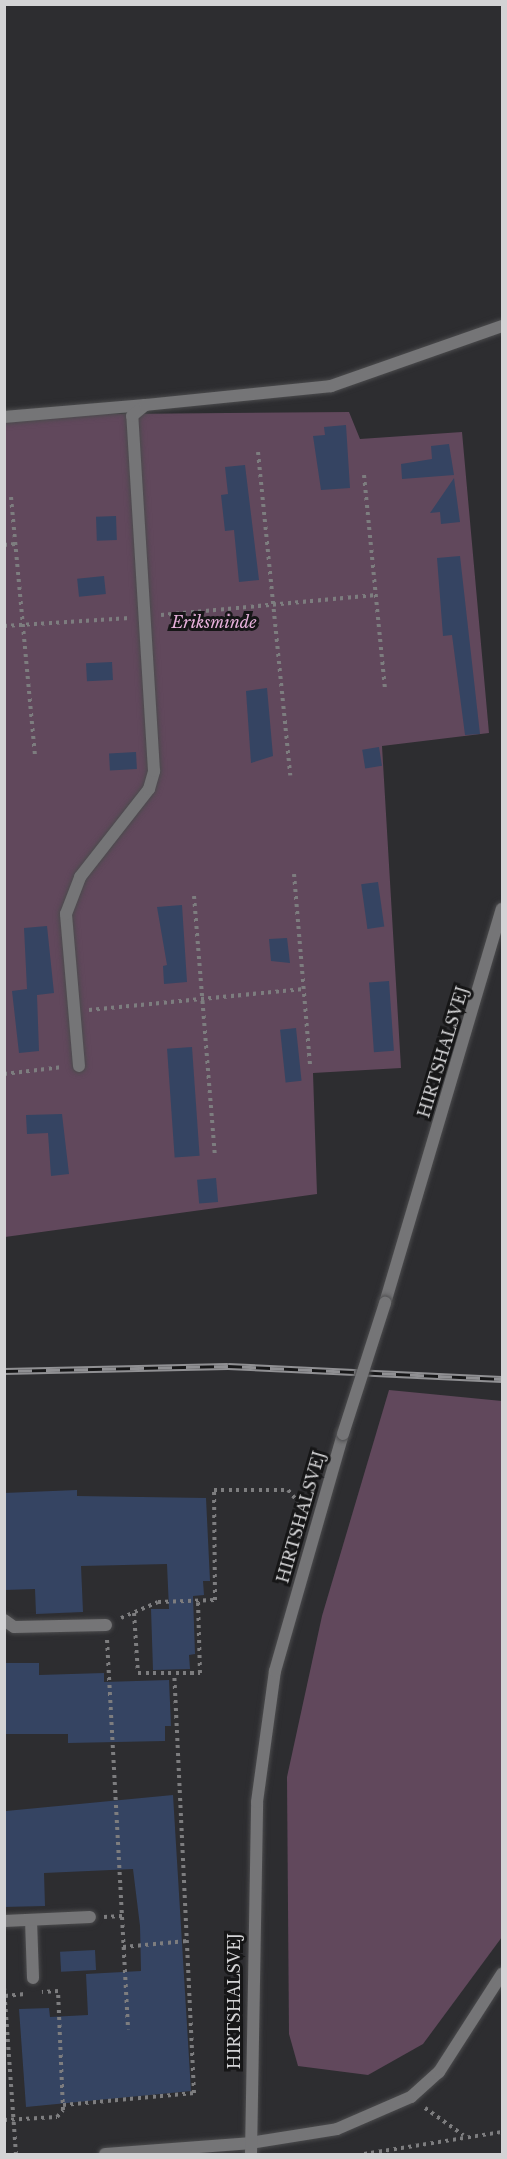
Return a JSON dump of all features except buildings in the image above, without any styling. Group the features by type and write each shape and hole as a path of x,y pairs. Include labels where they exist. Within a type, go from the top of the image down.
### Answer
{"street":[{"path":"4,417 332,386 502,326"},
{"path":"79,1066 66,914 80,877 149,789 154,771 129,430 132,416 145,405"},
{"name":"HIRTSHALSVEJ","path":"251,2149 257,1802 275,1671 316,1524 385,1303 502,909"},
{"path":"4,1620 14,1627 106,1625"},
{"path":"4,1921 90,1917"},
{"path":"31,1920 33,1978"},
{"path":"105,2154 251,2149 338,2129 411,2097 439,2072 502,1974"}],"path":[{"path":"258,452 290,775"},
{"path":"364,475 385,691"},
{"path":"11,497 35,756"},
{"path":"4,545 15,544"},
{"path":"4,626 144,617 376,595"},
{"path":"294,874 310,1065"},
{"path":"194,896 215,1155"},
{"path":"75,1011 304,989"},
{"path":"4,1074 79,1066"},
{"path":"128,2029 106,1625 158,1602 215,1600 214,1490 288,1490 316,1524"},
{"path":"134,1613 138,1673 174,1675 200,1673 198,1601"},
{"path":"63,2105 194,2093 174,1675"},
{"path":"123,1947 187,1941"},
{"path":"4,1987 15,2154"},
{"path":"4,2120 57,2116 63,2105 58,1991 5,1996"},
{"path":"411,2097 464,2135"},
{"path":"364,2154 464,2135 502,2132"}],"green space":[{"name":"Eriksminde","path":"349,412 360,439 462,432 489,733 382,746 401,1068 313,1073 317,1194 5,1237 4,415"},
{"path":"389,1390 502,1401 502,1937 423,2044 368,2075 298,2066 289,2034 287,1777 322,1616"}],"railway":[{"path":"4,1371 228,1366 502,1379"}]}
